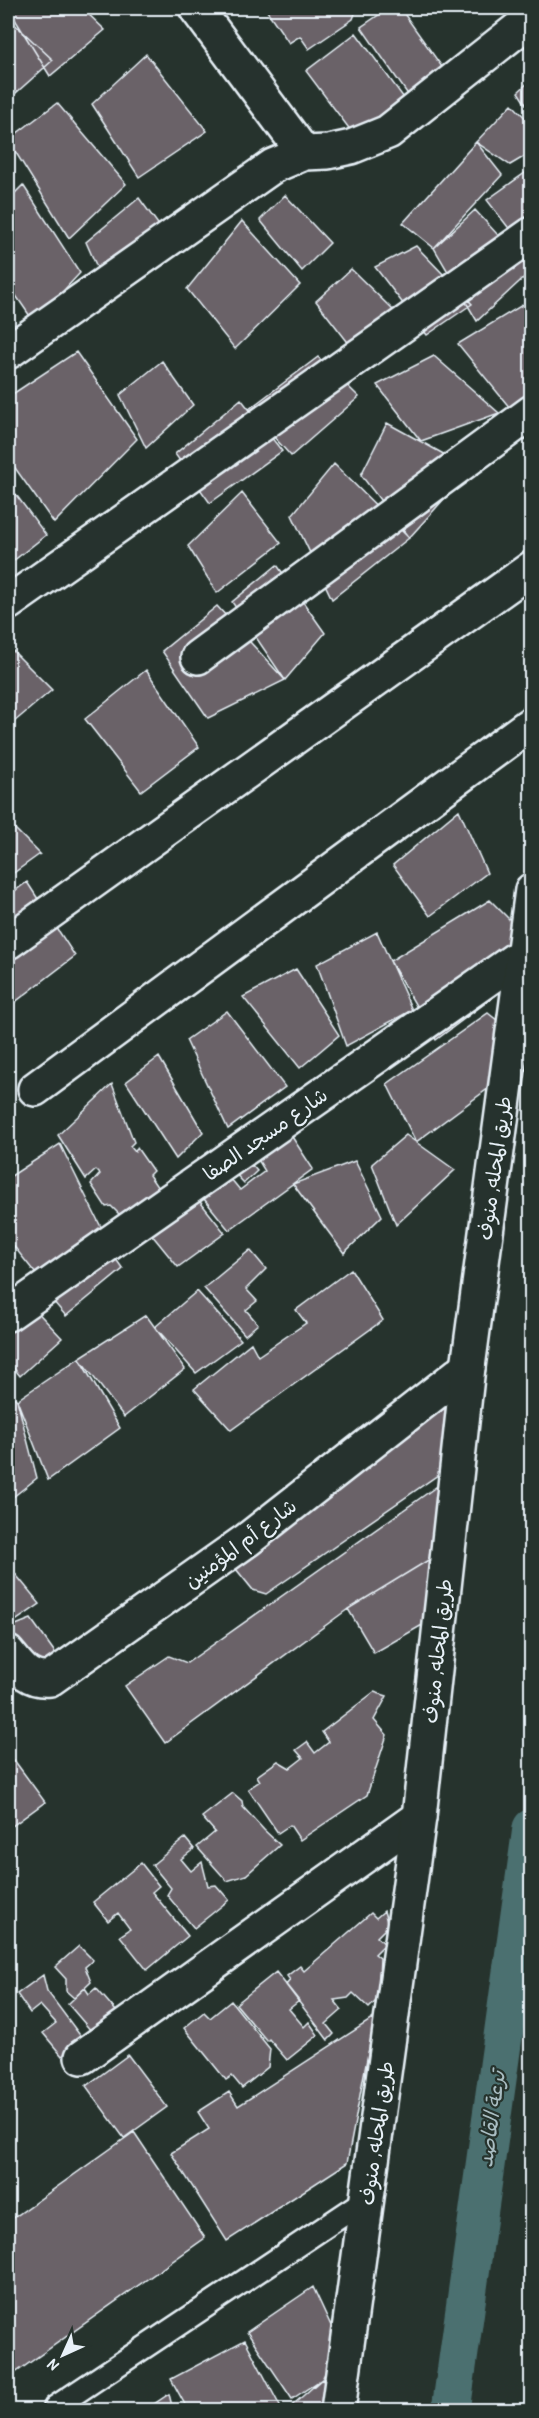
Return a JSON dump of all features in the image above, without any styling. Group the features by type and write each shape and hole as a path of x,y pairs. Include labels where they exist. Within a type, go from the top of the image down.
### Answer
{"street":[{"path":"196,8 304,153"},
{"path":"8,352 258,175 304,153 328,152 351,147 388,132 531,18"},
{"path":"8,603 531,234"},
{"path":"198,657 531,412"},
{"path":"8,942 531,568"},
{"path":"35,1089 531,723"},
{"name":"طريق المحله, منوف","path":"339,2410 419,1817 468,1367 531,890"},
{"name":"شارع مسجد الصفا","path":"8,1314 523,954"},
{"name":"شارع أم المؤمنين","path":"8,1653 29,1677 39,1680 50,1679 247,1540 468,1367"},
{"path":"82,2057 419,1817"}],"lane":[{"path":"55,2407 367,2199"}],"building":[{"path":"8,8 82,8 105,30 50,76"},
{"path":"265,8 357,8 353,19 309,49 300,36 289,43"},
{"path":"389,8 400,8 445,71 409,96 361,27"},
{"path":"8,18 53,60 8,100"},
{"path":"356,33 404,98 354,135 306,71"},
{"path":"146,54 207,131 139,177 92,104"},
{"path":"532,79 532,114 518,92"},
{"path":"57,103 126,184 69,238 8,140"},
{"path":"512,104 532,125 532,152 510,165 476,142"},
{"path":"476,142 502,175 434,248 403,223"},
{"path":"532,168 532,258 487,200"},
{"path":"23,185 80,273 34,322 8,284 8,200"},
{"path":"285,195 330,243 302,271 260,220"},
{"path":"139,198 174,246 110,297 86,242"},
{"path":"475,210 531,271 477,321 434,248"},
{"path":"242,221 300,285 235,349 187,289"},
{"path":"416,246 472,304 427,335 375,267"},
{"path":"351,269 394,311 350,345 316,301"},
{"path":"532,299 532,390 510,408 458,344"},
{"path":"76,352 137,439 54,523 8,458 8,397"},
{"path":"434,356 499,413 421,441 377,385"},
{"path":"318,357 359,397 291,456 249,409"},
{"path":"162,361 193,405 146,448 120,395"},
{"path":"241,399 282,451 210,503 175,454"},
{"path":"387,423 471,469 409,538 361,475"},
{"path":"334,464 409,538 332,599 292,515"},
{"path":"8,484 46,535 8,565"},
{"path":"242,493 281,543 217,593 188,546"},
{"path":"277,565 325,633 285,680 232,602"},
{"path":"217,606 285,680 208,718 162,651"},
{"path":"8,646 52,690 8,727"},
{"path":"146,670 199,747 141,791 85,719"},
{"path":"459,810 487,873 430,916 393,865"},
{"path":"8,822 40,854 8,877"},
{"path":"27,882 75,956 10,1006 8,1001 8,896"},
{"path":"490,900 532,942 532,968 436,1040 390,961"},
{"path":"377,932 412,1010 346,1046 317,964"},
{"path":"296,969 339,1035 300,1068 243,997"},
{"path":"227,1011 285,1087 228,1129 186,1040"},
{"path":"488,1013 532,1048 532,1056 416,1142 387,1084"},
{"path":"159,1057 203,1132 176,1159 126,1082"},
{"path":"112,1084 134,1142 130,1146 135,1152 137,1148 153,1171 149,1175 158,1188 123,1218 111,1206 106,1207 91,1184 100,1174 96,1170 86,1179 58,1135"},
{"path":"285,1126 313,1169 229,1230 196,1189 218,1187 231,1179 240,1190 265,1171 257,1158"},
{"path":"406,1135 455,1170 396,1225 372,1164"},
{"path":"60,1144 102,1229 44,1284 8,1239 8,1178"},
{"path":"246,1158 257,1171 244,1183 231,1169"},
{"path":"355,1161 382,1216 344,1253 293,1184"},
{"path":"193,1193 225,1233 178,1267 143,1224"},
{"path":"108,1248 123,1269 66,1316 45,1292"},
{"path":"250,1250 266,1269 246,1289 257,1301 246,1310 258,1324 245,1335 204,1288"},
{"path":"351,1269 383,1320 231,1430 194,1389 251,1343 258,1356 306,1323 296,1310"},
{"path":"197,1291 241,1340 196,1373 155,1327"},
{"path":"27,1301 62,1338 20,1376 8,1361 8,1329"},
{"path":"146,1315 185,1369 124,1417 79,1358"},
{"path":"79,1358 120,1428 48,1480 17,1400"},
{"path":"453,1391 445,1470 266,1594 253,1590 232,1564"},
{"path":"8,1392 17,1400 37,1478 8,1501"},
{"path":"443,1482 435,1556 348,1609 165,1743 125,1686 169,1656 187,1663"},
{"path":"435,1556 424,1624 374,1653 348,1609"},
{"path":"8,1565 40,1604 8,1626"},
{"path":"31,1619 56,1654 29,1677 8,1648 8,1628"},
{"path":"374,1692 387,1696 374,1720 387,1735 367,1795 300,1840 290,1825 278,1833 248,1789 260,1781 257,1776 278,1761 290,1768 303,1758 296,1750 307,1742 315,1753 329,1742 322,1732"},
{"path":"14,1760 45,1802 8,1829 8,1765"},
{"path":"233,1793 242,1801 243,1807 280,1845 246,1875 227,1881 197,1847 215,1832 202,1817"},
{"path":"185,1838 194,1849 181,1859 191,1871 202,1862 208,1886 216,1885 229,1900 194,1928 167,1895 171,1888 152,1865"},
{"path":"141,1863 159,1886 152,1892 188,1936 147,1970 120,1936 130,1929 118,1913 108,1921 93,1902"},
{"path":"384,1911 388,1926 377,1937 385,1944 375,1954 380,1958 378,1999 369,2008 353,1993 348,1998 334,2000 342,2010 326,2024 334,2034 328,2040 286,1985 290,1980 287,1976 300,1966 304,1971 371,1913 376,1918"},
{"path":"79,1946 93,1960 85,1967 91,1982 74,1998 66,1991 66,1979 55,1967"},
{"path":"276,1972 299,2001 289,2009 304,2027 309,2022 318,2035 287,2060 269,2039 267,2041 236,2004"},
{"path":"43,1975 47,1991 85,2042 62,2056 43,2033 56,2023 40,2005 30,2013 17,1994"},
{"path":"85,1988 89,1994 96,1988 116,2011 92,2032 68,2004"},
{"path":"231,2001 270,2049 268,2067 242,2088 232,2076 226,2080 184,2028 204,2012 210,2018"},
{"path":"375,2017 347,2163 227,2241 171,2153 209,2129 198,2112 229,2092 238,2106"},
{"path":"128,2055 167,2107 124,2138 86,2086"},
{"path":"134,2132 205,2238 8,2378 8,2222"},
{"path":"313,2287 340,2345 322,2379 292,2399 247,2332"},
{"path":"245,2340 282,2410 188,2410 171,2379"},
{"path":"322,2379 344,2410 287,2410"},
{"path":"169,2394 173,2410 145,2410"}],"waterway":[{"name":"ترعة القاصد","path":"451,2410 532,1828"}]}
